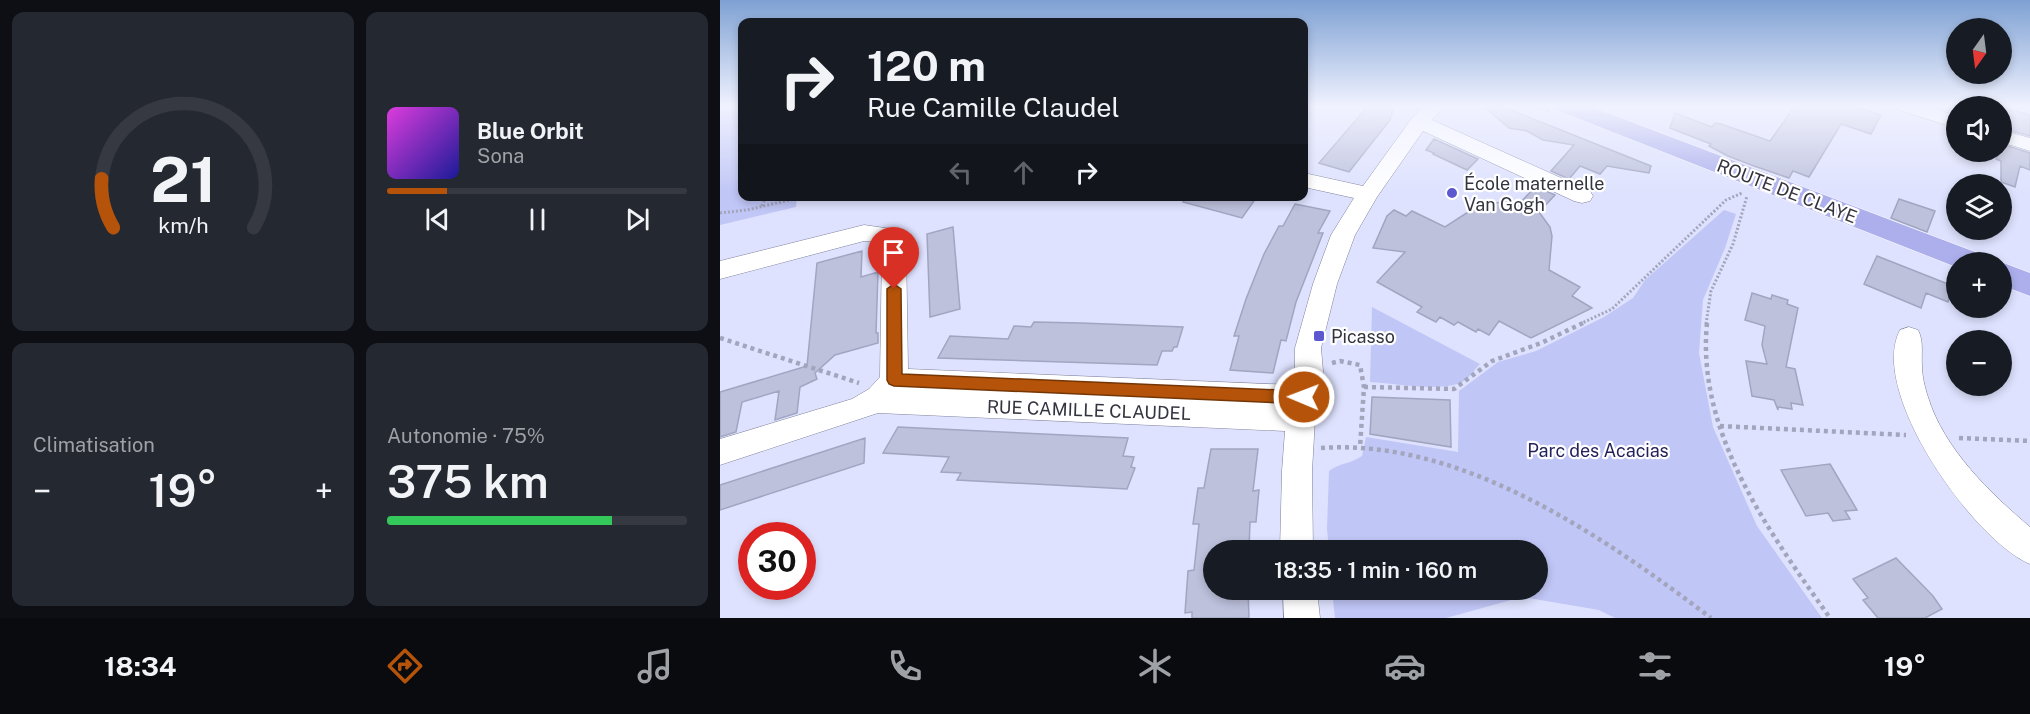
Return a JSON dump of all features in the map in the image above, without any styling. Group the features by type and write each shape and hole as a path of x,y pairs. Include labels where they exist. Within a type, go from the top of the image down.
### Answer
{"main road":[{"name":"ROUTE DE CLAYE","path":"1642,135 1947,252"},
{"path":"2012,278 2030,285"}],"street":[{"path":"1297,540 1297,471 1308,348 1325,284 1343,235 1368,194 1412,135"},
{"path":"1466,135 1582,196"},
{"path":"2012,139 2030,145"},
{"path":"1308,181 1368,194"},
{"path":"720,270 864,233 884,235 894,244 886,390"},
{"path":"1910,337 1907,354 1910,378 1917,406 1931,436 1954,469 1979,498 2030,548"},
{"name":"RUE CAMILLE CLAUDEL","path":"720,452 860,409 886,390 1303,409"},
{"path":"1301,600 1302,618"}],"path":[{"path":"1364,387 1454,389 1492,361 1541,344 1612,309 1726,200 1748,190 1733,243 1719,268 1709,298 1706,336 1708,378 1720,426 1741,478 1774,539 1830,618"},
{"path":"762,207 764,201"},
{"path":"720,213 786,201"},
{"path":"720,338 792,363 886,390"},
{"path":"1360,447 1364,387 1360,365 1340,361 1303,409 1360,447 1397,453 1446,466 1533,502 1630,558 1711,618"},
{"path":"1720,426 2030,441"}],"green space":[{"path":"720,135 738,135 738,201 797,201 796,207 720,225"},
{"name":"Parc des Acacias","path":"1724,210 1736,214 1725,248 1703,300 1699,353 1713,427 1757,526 1822,618 1615,618 1599,610 1540,600 1548,600 1548,540 1328,540 1329,471 1362,456 1366,437 1458,452 1459,391 1498,362 1536,351 1604,317 1633,298 1645,280"},
{"path":"1372,307 1480,364 1464,381 1455,385 1432,387 1370,382"},
{"name":"Parc des Acacias","path":"1333,600 1511,600 1446,618 1335,618"}],"building":[{"path":"1343,135 1378,135 1349,172 1319,163"},
{"path":"1534,135 1573,135 1651,166 1649,173 1607,166 1600,174 1580,166 1569,179 1551,171 1574,145 1543,140"},
{"path":"1688,135 1752,135 1770,141 1774,135 1834,135 1809,177 1793,171 1789,178 1728,156 1709,146 1711,144"},
{"path":"1434,139 1478,159 1467,170 1426,150"},
{"path":"2012,147 2030,153 2030,170 2020,166 2015,187 2012,186 2012,174 2001,174 2001,162 2012,162"},
{"path":"1536,186 1555,195 1539,212 1550,227 1552,236 1549,270 1580,287 1572,296 1592,308 1531,338 1499,321 1489,335 1478,329 1476,332 1458,322 1454,325 1440,317 1436,322 1417,312 1422,307 1377,282 1405,252 1373,248 1387,216 1394,210 1406,216 1412,211 1445,227 1476,207 1503,202 1519,204"},
{"path":"1899,199 1935,211 1927,232 1891,218"},
{"path":"1183,201 1254,201 1242,218"},
{"path":"1295,204 1330,211 1318,233 1323,233 1296,302 1286,341 1281,340 1273,373 1230,370 1239,336 1234,336 1246,299 1264,254 1279,226 1283,226"},
{"path":"953,227 960,309 930,317 927,234"},
{"path":"862,251 861,277 878,272 876,333 878,333 878,343 835,355 815,373 817,379 800,387 797,413 775,420 779,391 742,402 736,432 720,437 720,392 807,366 817,263"},
{"path":"1877,256 1946,283 1946,301 1926,293 1921,308 1864,284"},
{"path":"1752,293 1771,299 1772,295 1788,300 1787,304 1798,308 1786,367 1795,369 1803,405 1791,403 1792,409 1778,407 1778,410 1774,400 1752,396 1746,361 1767,364 1762,345 1765,326 1745,320"},
{"path":"1034,322 1183,327 1177,347 1174,347 1172,351 1162,351 1157,365 938,358 950,336 1008,339 1014,326 1031,327"},
{"path":"1372,397 1450,400 1451,447 1370,434"},
{"path":"898,427 1128,438 1123,456 1134,457 1131,467 1135,468 1127,489 957,480 961,473 941,472 949,457 883,453"},
{"path":"865,438 864,463 720,510 720,485"},
{"path":"1211,449 1258,449 1253,491 1259,490 1256,522 1250,522 1249,540 1203,540 1203,600 1248,600 1249,618 1192,618 1192,612 1185,613 1188,571 1194,570 1199,524 1193,524 1198,488 1204,488"},
{"path":"1830,464 1857,510 1845,511 1850,519 1833,521 1828,513 1806,516 1781,470"},
{"path":"1896,558 1933,596 1942,609 1925,618 1878,618 1863,600 1868,598 1853,579"}],"place":[{"name":"École maternelle Van Gogh","path":"1452,193"},
{"name":"Picasso","path":"1319,336"}],"route":[{"path":"894,289 894,380 1304,397"}]}
